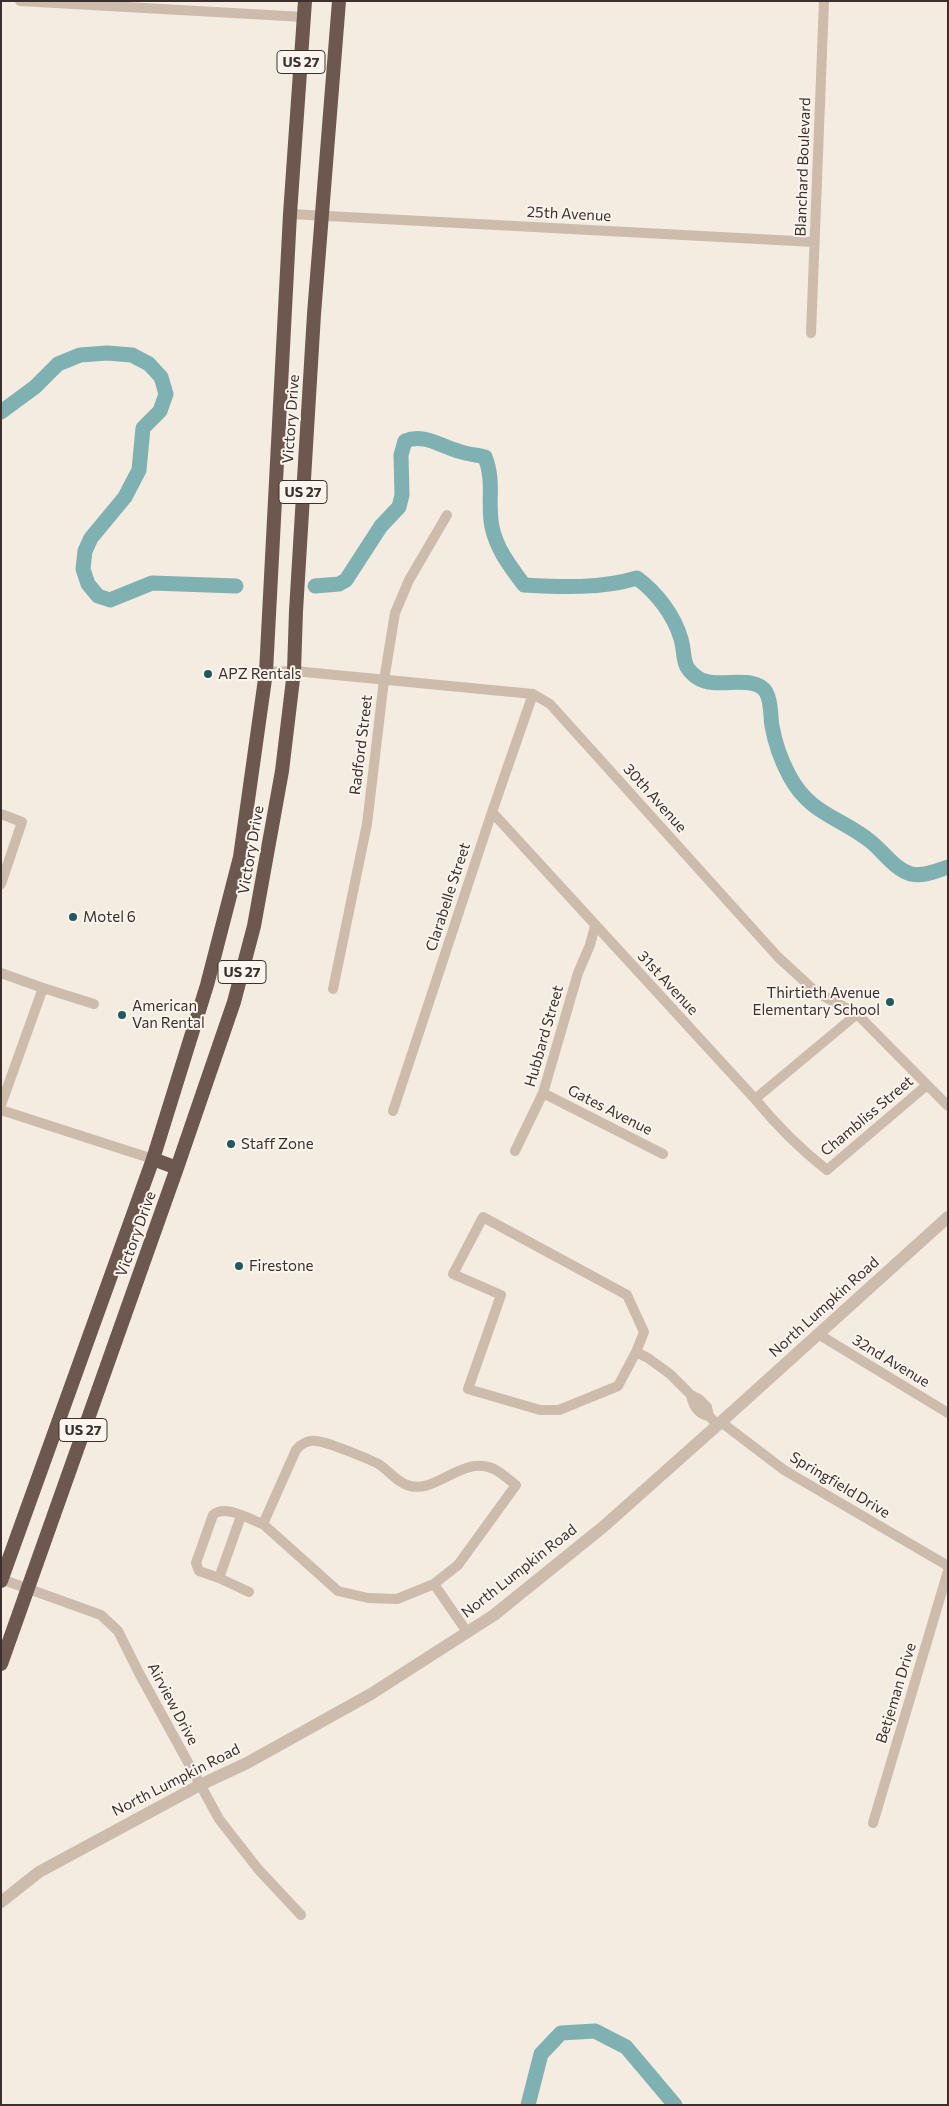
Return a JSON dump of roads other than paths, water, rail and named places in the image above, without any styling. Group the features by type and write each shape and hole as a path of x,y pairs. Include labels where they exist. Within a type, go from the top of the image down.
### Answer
{"highway":[{"name":"Victory Drive","path":"1,1580 153,1159 207,985 240,857 266,672 290,214 305,1"},
{"name":"Victory Drive","path":"1,1664 234,1002 254,926 282,771 294,671 296,611 321,215 339,1"},
{"path":"153,1159 177,1168"}],"street":[{"path":"20,1 304,17"},
{"name":"Blanchard Boulevard","path":"811,333 824,1"},
{"name":"25th Avenue","path":"290,214 814,242"},
{"name":"Radford Street","path":"333,989 367,824 384,680 396,613 409,580 447,515"},
{"name":"30th Avenue","path":"266,672 294,671 533,694 550,704 778,957 816,992 857,1014 948,1106"},
{"name":"Clarabelle Street","path":"393,1111 533,694"},
{"name":"31st Avenue","path":"492,812 755,1098 776,1126 796,1146 827,1170"},
{"path":"1,814 22,822 1,884"},
{"name":"Hubbard Street","path":"515,1152 544,1093 578,973 590,945 595,926"},
{"path":"1,973 94,1004"},
{"path":"1,1105 43,988"},
{"path":"755,1098 857,1014"},
{"name":"Chambliss Street","path":"827,1170 927,1085"},
{"name":"Gates Avenue","path":"544,1093 663,1154"},
{"path":"1,1110 153,1159"},
{"path":"484,1217 628,1295 644,1332 636,1352 618,1386 560,1410 540,1410 468,1389 501,1295 453,1274 484,1217"},
{"name":"North Lumpkin Road","path":"1,1902 39,1872 371,1694 494,1615 603,1526 716,1421 818,1334 948,1217"},
{"name":"32nd Avenue","path":"818,1334 948,1413"},
{"name":"Springfield Drive","path":"636,1352 670,1374 691,1395 699,1398 716,1421 784,1470 948,1566"},
{"path":"249,1592 199,1571 196,1563 213,1515 218,1511 223,1510 263,1524 338,1592 368,1598 397,1599 434,1584 458,1565 516,1485 493,1469 471,1466 421,1487 409,1486 396,1480 379,1465 317,1441 310,1441 302,1444 296,1450 263,1524"},
{"path":"219,1578 241,1516"},
{"name":"Betjeman Drive","path":"873,1823 948,1571"},
{"name":"Airview Drive","path":"1,1580 101,1615 118,1631 219,1819 258,1869 301,1915"},
{"path":"434,1584 467,1632"}],"waterway":[{"path":"1,412 35,387 58,364 80,355 107,353 132,355 149,364 161,377 166,394 160,411 143,428 139,470 125,497 91,538 85,551 83,569 88,584 98,596 110,600 152,583 236,586"},
{"path":"315,586 339,584 346,580 381,526 399,507 402,495 401,455 405,441 418,438 425,439 461,452 485,457 490,475 491,518 494,535 505,558 524,585 595,586 637,578 658,598 674,621 681,639 686,665 692,674 698,678 715,683 753,683 760,686 766,692 770,705 773,732 781,757 789,775 806,798 826,814 870,841 905,872 920,875 948,867"},
{"path":"528,2105 541,2054 561,2033 595,2031 626,2047 675,2105"}],"place":[{"name":"APZ Rentals","path":"208,674"},
{"name":"Motel 6","path":"73,917"},
{"name":"Thirtieth Avenue Elementary School","path":"890,1002"},
{"name":"American Van Rental","path":"122,1015"},
{"name":"Staff Zone","path":"231,1144"},
{"name":"Firestone","path":"239,1266"}]}
